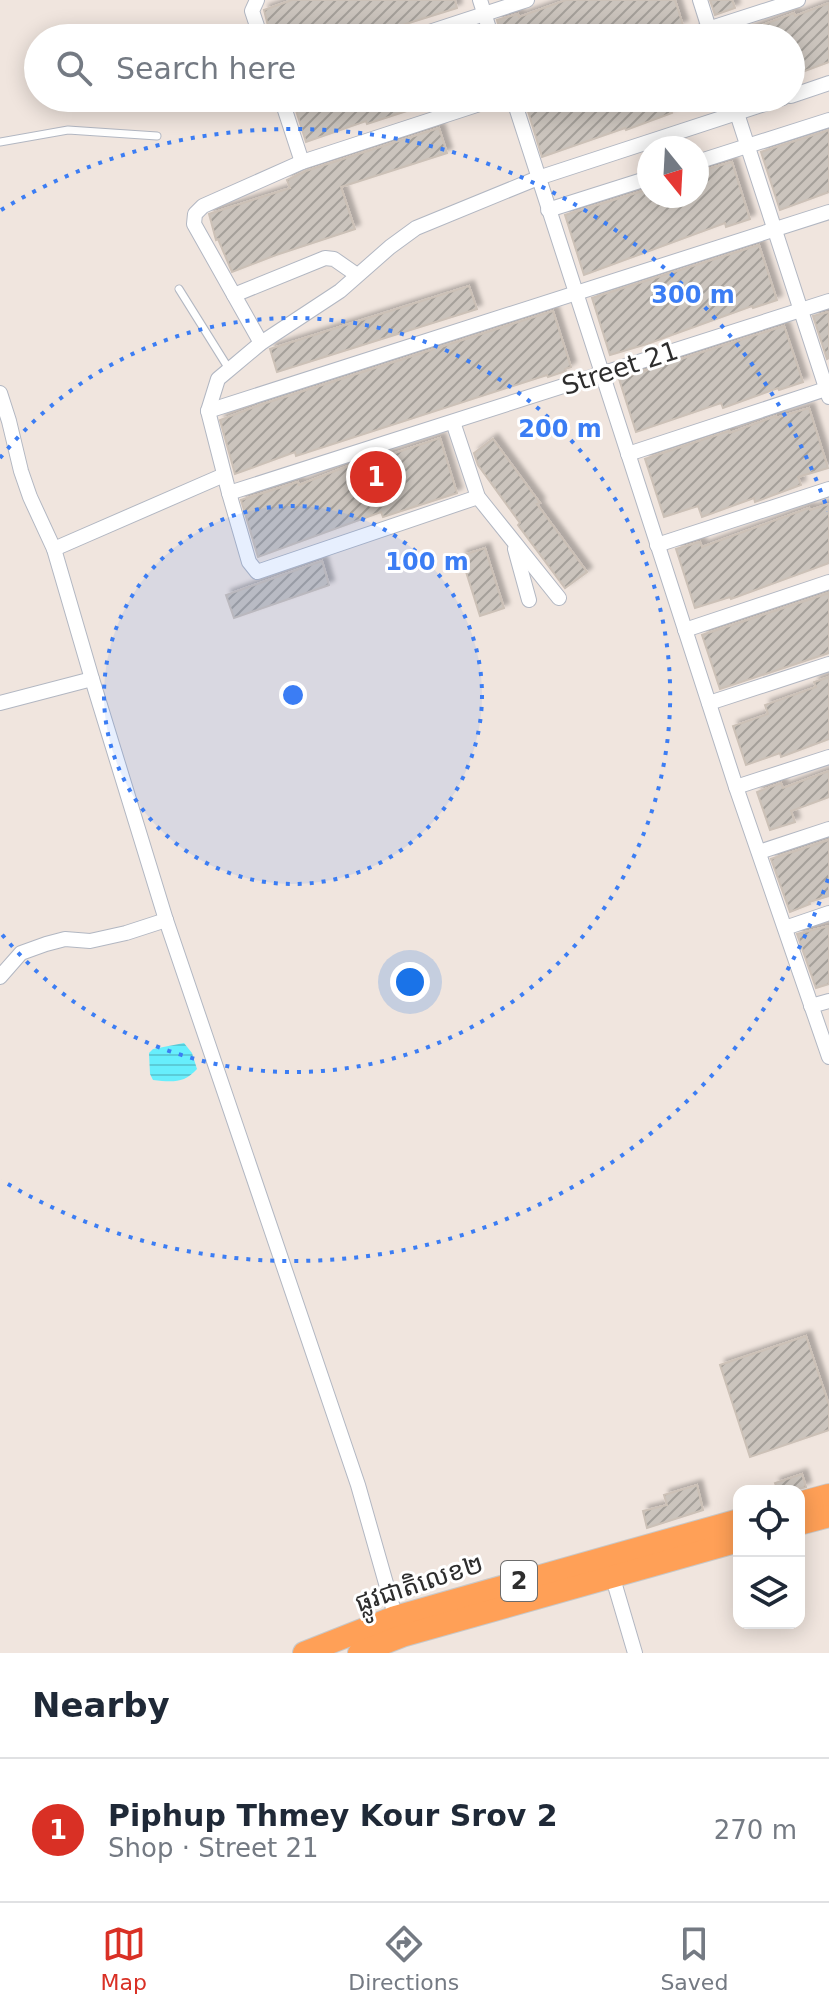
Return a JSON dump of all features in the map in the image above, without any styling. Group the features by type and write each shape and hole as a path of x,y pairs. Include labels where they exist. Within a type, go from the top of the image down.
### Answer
{"highway":[{"path":"805,1501 829,1495"},
{"path":"805,1522 829,1516"},
{"name":"ផ្លូវជាតិលេខ២","path":"359,1653 398,1626 607,1555 733,1522"},
{"name":"ផ្លូវជាតិលេខ២","path":"304,1653 398,1626 733,1543"}],"street":[{"path":"256,24 252,11 257,0"},
{"path":"443,24 482,7 527,0"},
{"path":"700,0 708,24"},
{"path":"735,24 798,0"},
{"path":"805,91 829,83"},
{"path":"286,112 302,162"},
{"path":"261,343 194,224 195,214 203,206 302,162 455,112"},
{"path":"517,112 736,787 829,1057"},
{"path":"478,497 257,572 249,562 208,411 218,379 261,343 340,291 416,228 538,178 740,112"},
{"path":"628,454 828,392 737,113"},
{"path":"709,158 829,120"},
{"path":"548,210 637,182"},
{"path":"208,411 829,212"},
{"path":"234,295 325,258 334,259 357,275"},
{"name":"Street 21","path":"229,493 829,301"},
{"path":"0,393 25,484 54,549 166,920 358,1485 398,1626"},
{"path":"453,422 478,497 559,598"},
{"path":"54,549 224,475"},
{"path":"657,545 829,489"},
{"path":"513,540 529,600"},
{"path":"685,630 829,582"},
{"path":"709,703 829,664"},
{"path":"0,703 92,679"},
{"path":"736,787 829,757"},
{"path":"759,852 829,829"},
{"path":"785,928 829,913"},
{"path":"0,977 21,953 46,944 65,939 90,941 166,920"},
{"path":"811,1006 829,1001"},
{"path":"612,1575 635,1653"}],"lane":[{"path":"0,142 68,130 157,136"},
{"path":"179,289 229,369"}],"water":[{"path":"184,1043 192,1053 197,1069 182,1080 153,1080 149,1053 153,1049"}],"building":[{"path":"292,0 455,0 457,8 406,24 268,24 264,10"},
{"path":"566,0 675,0 683,24 498,24 497,20 518,14 519,17"},
{"path":"710,0 732,0 735,8 715,15"},
{"path":"829,3 829,62 805,71 805,24 765,24 794,13 795,16"},
{"path":"296,112 404,112 367,124 366,121 306,142"},
{"path":"528,112 672,113 626,130 542,157"},
{"path":"439,128 447,153 341,187 355,229 232,272 216,240 209,214 290,188 287,180 306,171"},
{"path":"829,130 829,192 780,210 761,152"},
{"path":"732,162 750,219 726,227 725,223 584,275 565,215 637,193 637,208 709,208 709,169"},
{"path":"759,245 777,300 610,355 592,298"},
{"path":"469,286 477,309 277,372 270,349"},
{"path":"553,311 571,367 566,371 296,456 295,452 235,474 220,420"},
{"path":"829,312 829,358 827,359 813,316"},
{"path":"784,326 803,382 723,408 721,403 636,432 619,379"},
{"path":"809,408 828,468 798,477 801,485 755,502 754,498 702,517 698,506 664,517 645,459"},
{"path":"440,438 457,493 383,517 381,512 258,557 241,500 298,482 299,485 361,461 362,464"},
{"path":"493,439 587,572 565,588 478,465 474,453"},
{"path":"829,504 829,563 731,599 695,608 676,549 700,542 702,547 809,508"},
{"path":"485,548 504,608 480,616 461,556"},
{"path":"322,561 329,585 234,618 226,595"},
{"path":"829,593 829,653 720,689 702,635"},
{"path":"829,677 829,739 781,757 780,753 746,765 733,726 768,714 765,705 816,687 814,682"},
{"path":"829,771 829,797 791,811 795,822 770,830 757,792 781,783 783,788"},
{"path":"829,840 829,896 790,912 771,859"},
{"path":"829,926 829,984 816,988 797,934"},
{"path":"806,1336 829,1405 829,1430 750,1457 720,1365"},
{"path":"802,1474 806,1487 776,1485"},
{"path":"697,1485 703,1510 647,1528 643,1511 667,1505 664,1495"}],"place":[{"name":"Piphup Thmey Kour Srov 2","path":"376,477"}]}
